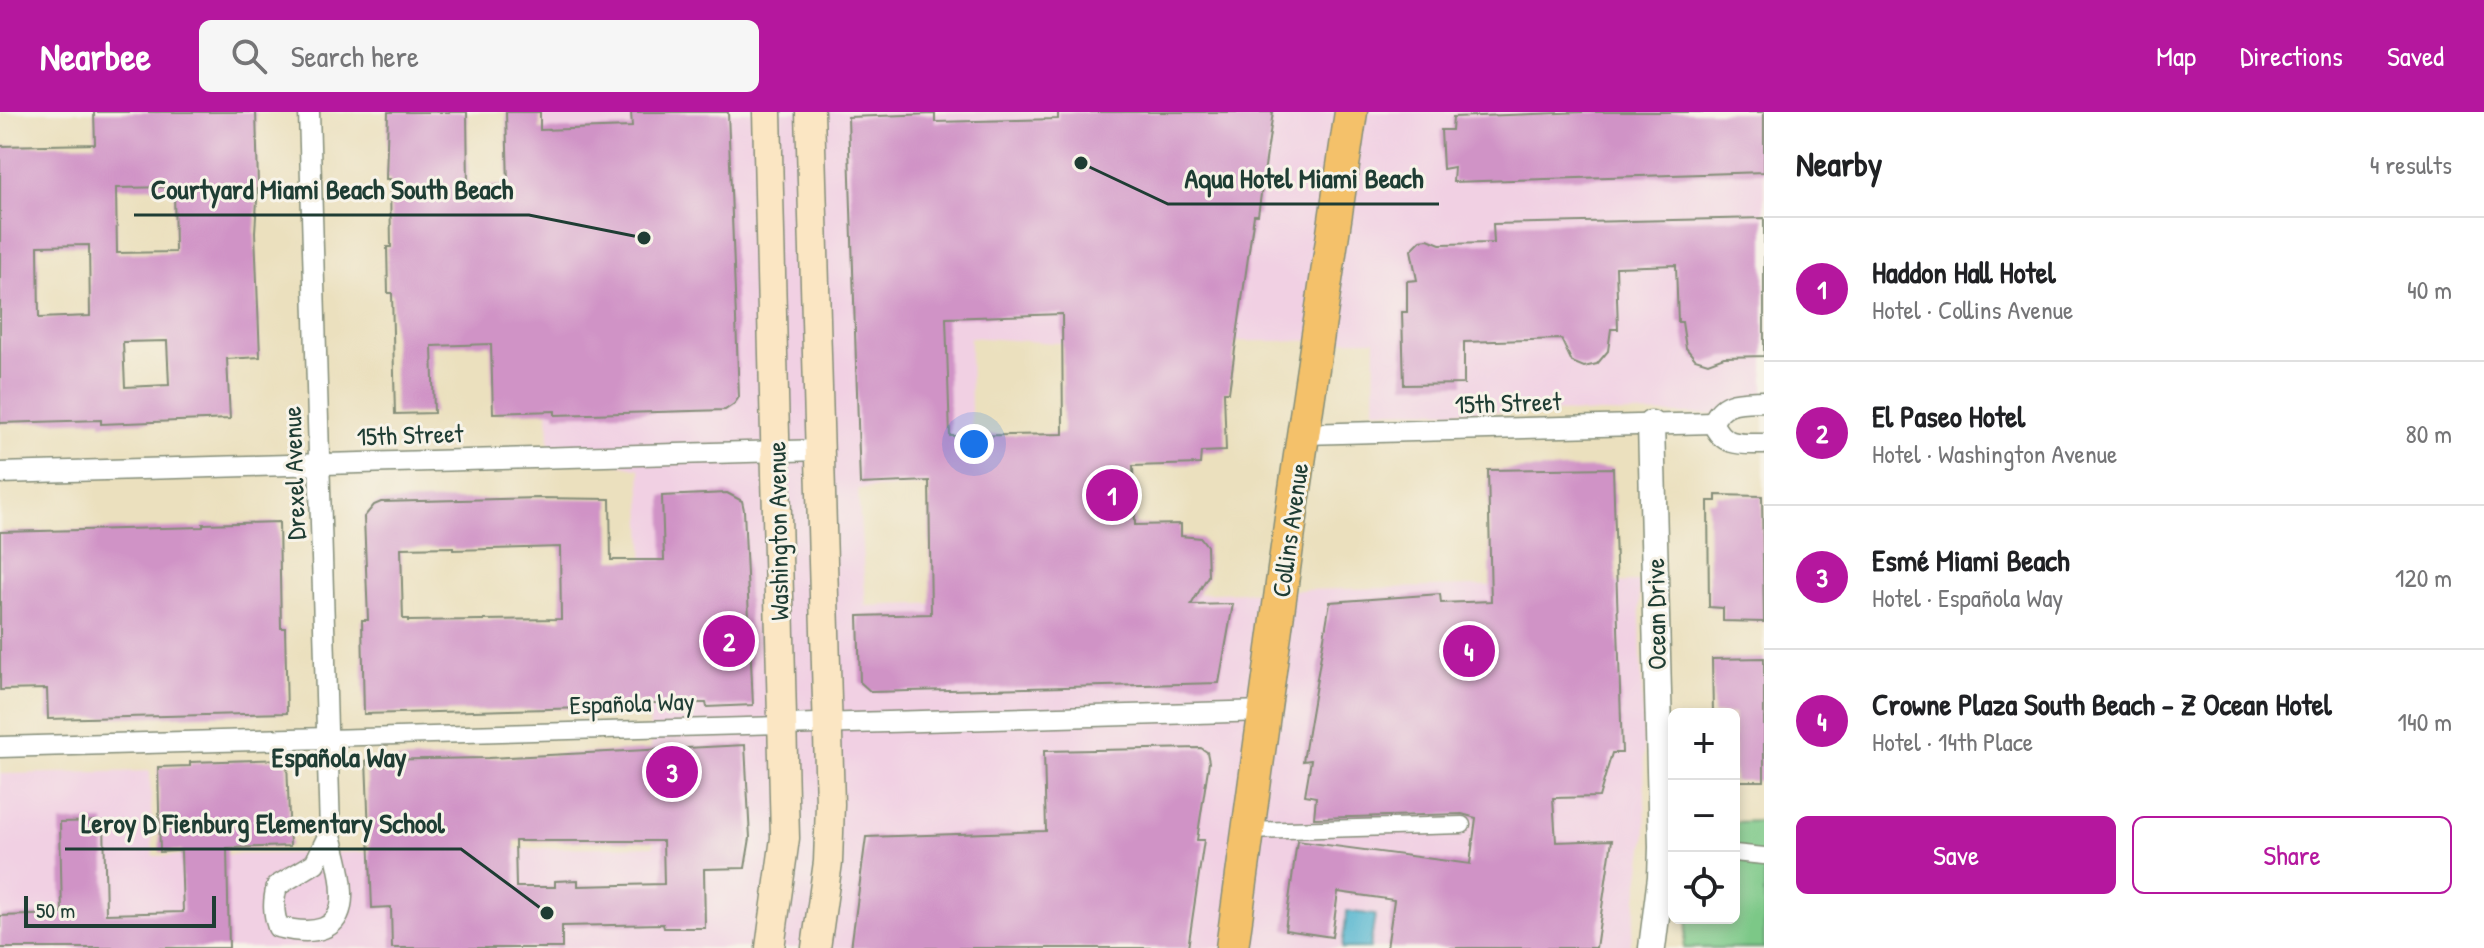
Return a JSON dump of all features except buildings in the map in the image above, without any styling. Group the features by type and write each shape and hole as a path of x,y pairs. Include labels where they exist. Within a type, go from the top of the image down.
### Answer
{"main road":[{"name":"Washington Avenue","path":"767,112 785,838 770,948"},
{"name":"Washington Avenue","path":"810,112 830,832 816,948"},
{"name":"Collins Avenue","path":"1232,948 1351,112"}],"street":[{"name":"Drexel Avenue","path":"309,112 330,832 341,872 342,914 339,927 330,936 315,939 292,934 278,927 273,900 277,886 315,863 330,832"},
{"path":"1764,401 1735,402 1725,406 1717,412 1713,423 1724,440 1737,445 1764,444"},
{"name":"15th Street","path":"1304,434 1713,423"},
{"name":"Ocean Drive","path":"1651,424 1661,822 1661,877 1652,948"},
{"name":"15th Street","path":"0,473 821,450"},
{"name":"Española Way","path":"0,747 1266,711"},
{"path":"1248,831 1462,825"},
{"path":"1740,854 1764,856"}],"shaded area":[{"path":"542,112 1764,112 1764,415 1374,410 1375,340 1056,343 970,337 972,482 858,489 866,606 1300,590 1639,582 1646,833 1630,948 0,948 0,774 150,771 153,856 654,846 640,469 549,447"}],"green space":[{"path":"1764,821 1764,948 1684,948 1687,924 1740,924 1740,822"}],"water":[{"path":"1347,911 1375,915 1370,948 1342,948"}],"place":[{"name":"Aqua Hotel Miami Beach","path":"1081,163"},
{"name":"Courtyard Miami Beach South Beach","path":"644,238"},
{"name":"Haddon Hall Hotel","path":"1112,495"},
{"name":"El Paseo Hotel","path":"729,641"},
{"name":"Crowne Plaza South Beach - Z Ocean Hotel","path":"1469,651"},
{"name":"Esmé Miami Beach","path":"672,772"},
{"name":"Leroy D Fienburg Elementary School","path":"547,913"}],"district":[{"name":"Española Way","path":"339,757"}]}
